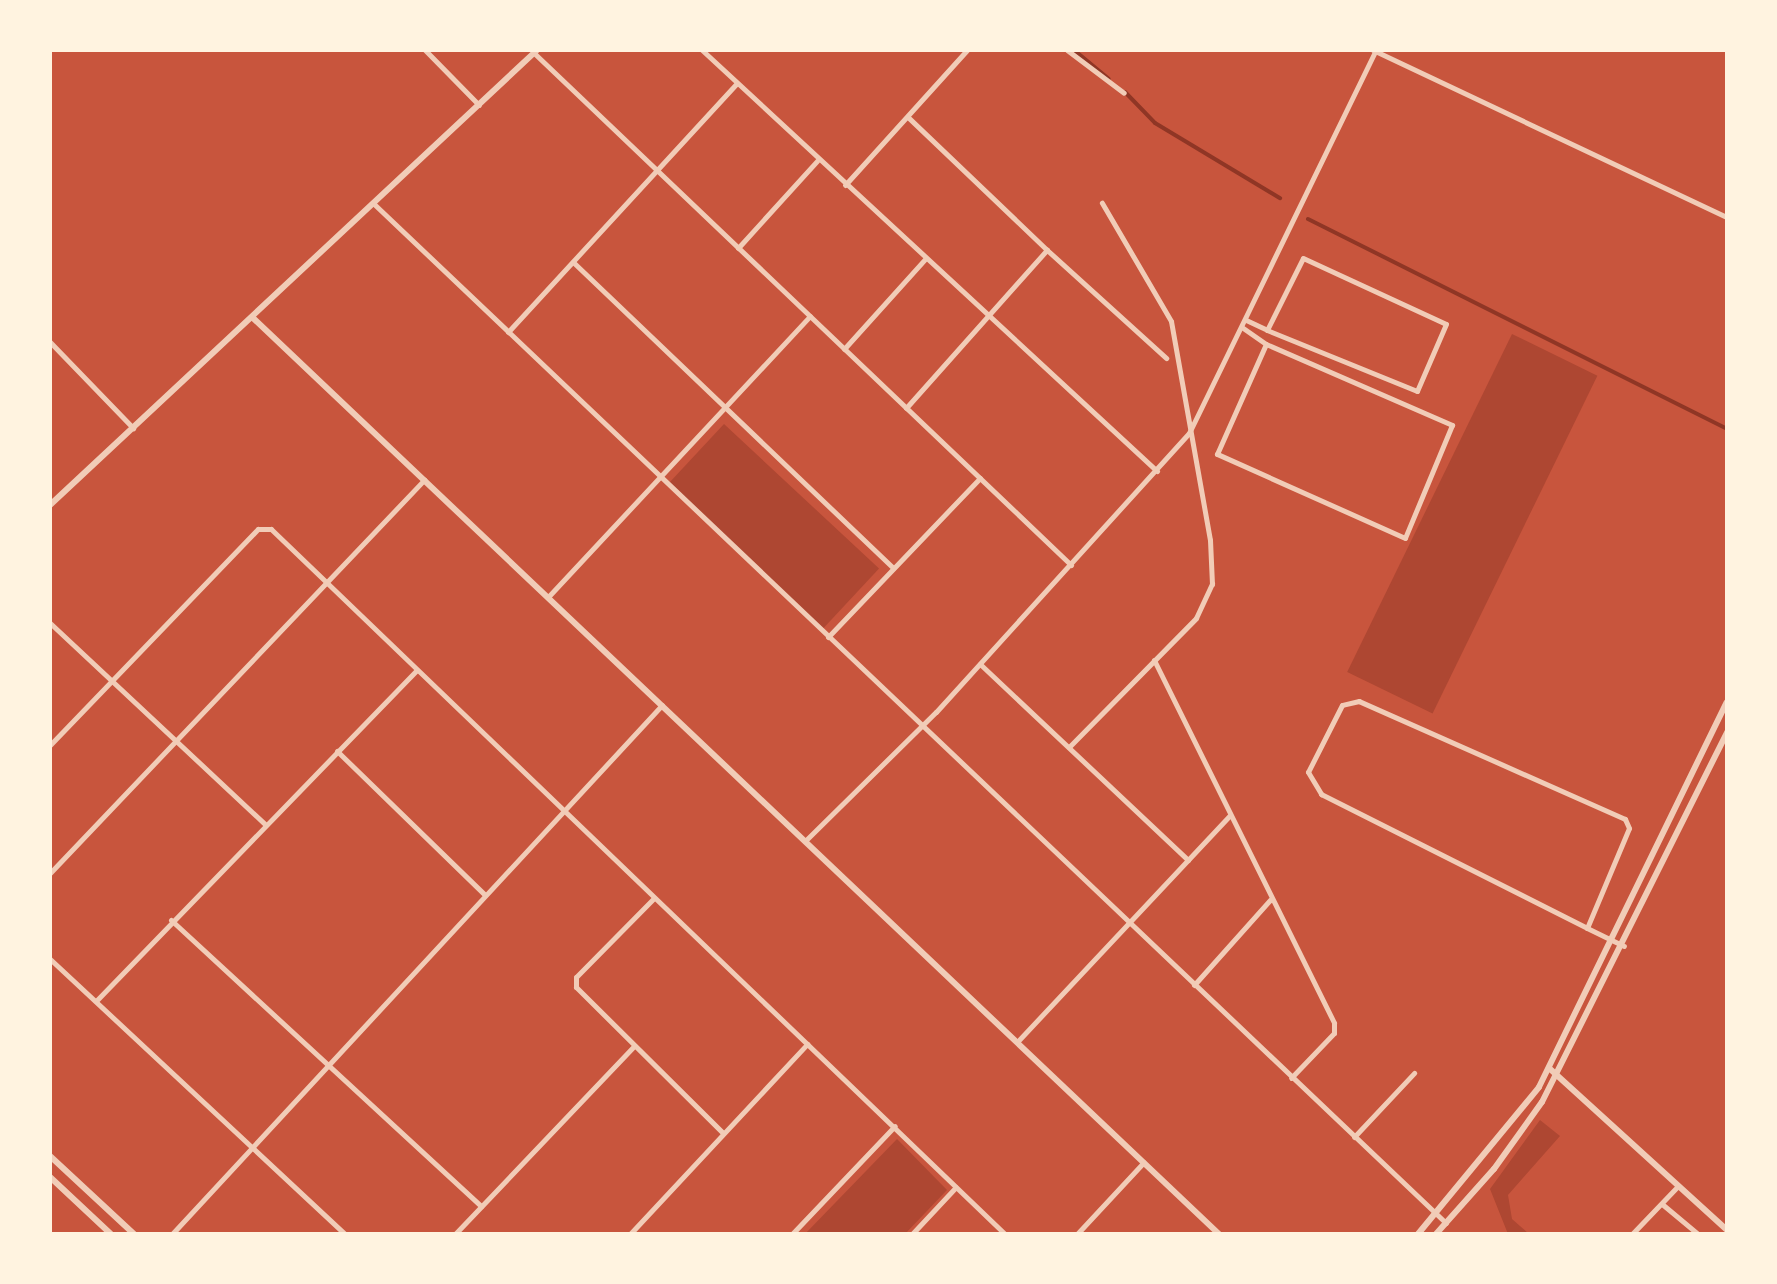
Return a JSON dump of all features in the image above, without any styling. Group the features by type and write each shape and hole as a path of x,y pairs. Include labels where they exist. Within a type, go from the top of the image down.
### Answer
{"street":[{"path":"425,50 479,105"},
{"path":"702,50 817,161 1157,471"},
{"path":"845,185 967,50"},
{"path":"1067,50 1124,93"},
{"path":"805,841 922,726 1189,433 1243,328 1374,50 1727,217"},
{"path":"50,505 536,52 1071,565"},
{"path":"508,332 659,172 736,84"},
{"path":"908,117 1166,358"},
{"path":"738,248 817,161"},
{"path":"1069,747 1196,618 1212,584 1210,540 1171,321 1102,203"},
{"path":"374,204 1446,1223"},
{"path":"906,408 1047,250"},
{"path":"844,349 926,258"},
{"path":"1246,320 1267,330 1417,391 1446,324 1303,258 1267,330"},
{"path":"573,262 893,568"},
{"path":"548,597 810,316"},
{"path":"253,318 1219,1234"},
{"path":"1243,328 1266,344 1452,425 1405,538 1217,454 1266,344"},
{"path":"50,342 133,428"},
{"path":"828,637 980,478"},
{"path":"50,873 424,480"},
{"path":"50,745 258,529 271,529 1005,1234"},
{"path":"50,623 265,824"},
{"path":"1154,660 1335,1027 1291,1078"},
{"path":"980,664 1188,860"},
{"path":"96,1001 171,920 417,670"},
{"path":"1587,928 1629,828 1625,819 1359,701 1342,705 1308,772 1321,794 1587,928 1624,946"},
{"path":"1418,1234 1549,1068 1727,702"},
{"path":"172,1234 662,705"},
{"path":"1436,1234 1494,1169 1557,1074 1624,946 1727,732"},
{"path":"337,751 485,895"},
{"path":"1691,778 1702,783"},
{"path":"1017,1042 1229,816"},
{"path":"654,898 575,982 577,992 723,1133"},
{"path":"1194,985 1270,900"},
{"path":"171,920 481,1206"},
{"path":"50,959 345,1234"},
{"path":"630,1234 807,1044"},
{"path":"455,1234 634,1046"},
{"path":"1549,1068 1727,1230"},
{"path":"1354,1137 1414,1073"},
{"path":"792,1234 895,1126"},
{"path":"50,1156 134,1234"},
{"path":"1077,1234 1144,1162"},
{"path":"50,1177 111,1234"},
{"path":"912,1234 956,1187"},
{"path":"1632,1234 1677,1187"},
{"path":"1662,1204 1698,1234"}],"shaded area":[{"path":"1512,334 1597,376 1433,714 1347,672"},
{"path":"724,424 879,569 822,629 667,485"},
{"path":"1540,1120 1560,1136 1508,1195 1512,1219 1529,1234 1508,1234 1490,1189"},
{"path":"897,1139 947,1190 905,1234 805,1234"}],"waterway":[{"path":"1074,50 1109,79"},
{"path":"1125,92 1155,123 1280,198"},
{"path":"1308,219 1727,429"}]}
